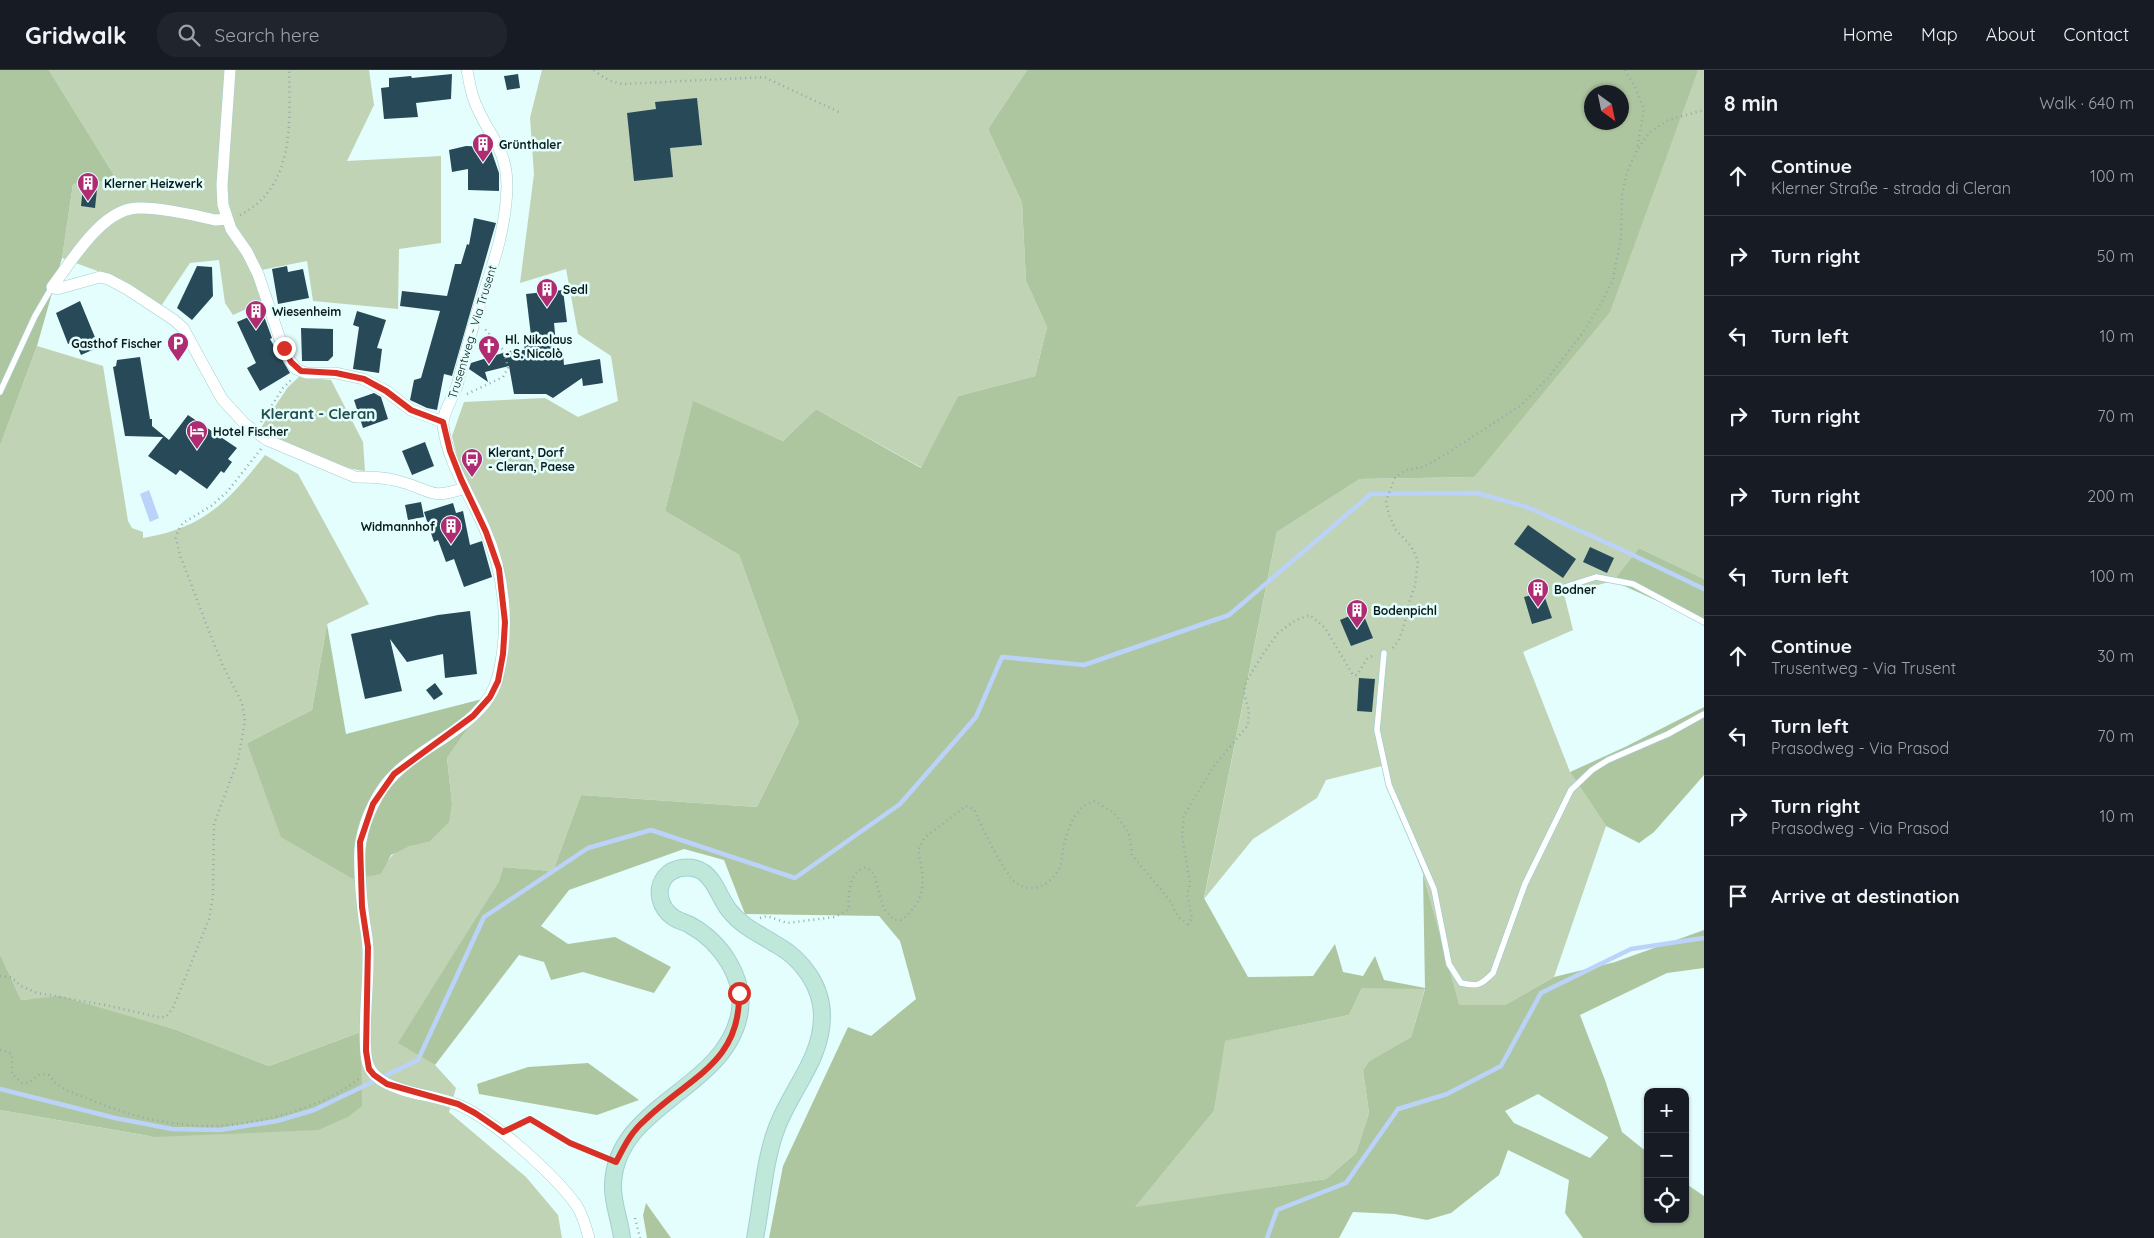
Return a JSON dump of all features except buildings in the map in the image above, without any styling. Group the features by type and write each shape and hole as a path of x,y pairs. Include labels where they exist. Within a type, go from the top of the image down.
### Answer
{"street":[{"path":"230,70 222,185 223,205 227,219 258,274 284,348 291,362 301,371 336,373 364,379 386,391 411,410 443,422 450,451 486,532 499,569 505,622 503,654 498,681 490,697 473,716 394,774 373,804 360,842 362,907 368,947 366,1051 372,1072 387,1084 458,1104 503,1132 547,1172 569,1197 583,1217 588,1238"},
{"name":"Trusentweg - Via Trusent","path":"443,422 455,393 475,319 503,234 507,186 506,168 501,150 473,99 467,70"},
{"path":"227,219 215,220 144,208 129,209 104,223 90,237 52,288 57,290 92,278 108,279 128,289 174,320 187,334 222,399 254,432 267,440 355,478 370,477 400,481 429,494 445,495 465,488"},
{"path":"622,1238 612,1184 616,1162 627,1141 643,1121 702,1074 722,1054 734,1034 740,1013 735,973 724,954 710,939 690,925 673,917 663,907 659,897 665,877 672,871 695,868 705,873 718,890 728,910 749,929 779,946 797,960 810,975 818,994 822,1014 820,1038 812,1062 776,1130 754,1238"}],"lane":[{"path":"0,392 35,316 52,288"},
{"path":"1562,588 1596,576 1633,584 1704,622"},
{"path":"1384,653 1377,730 1389,785 1434,889 1449,964 1461,983 1473,986 1483,983 1493,973 1525,884 1571,790 1592,770 1608,760 1668,734 1704,714"}],"path":[{"path":"227,219 245,212 264,198 275,184 281,170 289,127 289,70"},
{"path":"594,70 612,82 623,84 764,77 841,113"},
{"path":"1625,70 1635,87 1644,109 1637,150"},
{"path":"749,929 756,920 767,916 786,923 836,917 849,909 848,896 852,878 860,869 866,867 874,874 884,909 894,920 901,920 920,902 923,873 918,850 925,837 966,806 974,809 985,834 1014,882 1034,889 1042,887 1052,879 1060,867 1071,823 1078,811 1088,803 1095,801 1114,814 1129,833 1132,855 1171,902 1178,918 1188,924 1192,918 1187,895 1190,883 1182,836 1184,814 1214,766 1248,725 1249,710 1244,693 1246,682 1263,654 1278,633 1296,620 1310,616 1324,628 1353,675 1357,675 1367,659 1374,654 1391,651 1399,640 1415,586 1418,561 1411,546 1396,530 1389,515 1386,501 1395,478 1405,470 1423,466 1446,454 1520,406 1548,378 1584,331 1613,280 1621,238 1622,195 1626,175 1637,150 1650,132 1668,120 1704,110"},
{"path":"455,393 468,394 503,377 508,368 504,351 475,319"},
{"path":"254,432 283,388 301,371"},
{"path":"0,976 11,977 21,986 37,993 158,1017 166,1016 173,1008 209,919 213,896 214,824 238,760 246,721 242,703 223,666 180,555 176,538 178,530 183,523 211,506 227,492 267,440"},
{"path":"0,1050 12,1055 12,1074 22,1083 28,1083 40,1074 49,1075 58,1086 68,1092 109,1108 138,1116 190,1126 224,1125 307,1108 343,1090 372,1072"},
{"path":"503,1132 530,1119 570,1143 616,1162"}],"green space":[{"path":"0,70 49,70 117,180 73,184 62,258 37,346 0,446"},
{"path":"49,70 369,70 374,105 347,161 441,156 441,243 399,249 398,309 313,301 307,261 252,272 262,302 233,315 225,303 219,260 190,263 161,306 122,280 62,258 73,184 117,180"},
{"path":"542,70 1027,70 988,129 1022,203 1026,281 1047,327 1035,376 958,396 922,468 816,409 783,441 693,402 665,511 739,555 799,722 757,807 581,795 553,871 503,867 499,881 399,1043 435,1065 456,1088 449,1112 526,1177 558,1215 562,1238 0,1238 0,1110 149,1136 361,1032 269,1066 174,1029 60,997 21,1000 0,954 0,446 37,346 103,366 128,521 132,528 143,532 143,538 183,527 213,510 227,499 265,455 298,474 369,604 327,624 312,710 247,743 381,874 389,859 399,850 429,842 452,803 447,758 490,697 503,654 499,569 465,488 452,436 464,402 545,398 578,417 618,401 611,356 578,334 566,269 520,283 534,174 530,118"},
{"path":"1027,70 1698,70 1610,312 1474,477 1360,479 1277,532 1204,898 1248,977 1313,976 1335,944 1343,972 1363,976 1375,956 1384,980 1425,988 1423,874 1459,1005 1505,1005 1554,977 1615,962 1704,930 1704,968 1667,973 1580,1015 1605,1080 1622,1132 1644,1150 1644,1223 1689,1223 1689,1186 1704,1196 1704,1238 1583,1238 1565,1213 1569,1180 1508,1150 1499,1175 1451,1213 1427,1220 1395,1214 1353,1212 1339,1238 769,1238 783,1166 848,1027 871,1036 916,999 900,941 879,916 745,914 724,860 684,849 569,890 541,926 568,944 615,937 671,967 654,993 583,972 551,980 544,962 519,955 435,1065 398,1043 499,881 503,867 553,871 581,795 757,807 799,722 739,555 665,511 693,401 783,441 816,409 921,468 958,396 1035,376 1047,327 1026,281 1022,203 988,129","holes":["1362,988 1425,989 1411,1037 1369,1061 1363,1070 1369,1113 1356,1153 1326,1179 1135,1207 1214,1111 1225,1041 1349,1015","1538,1094 1608,1137 1608,1138 1590,1158 1514,1123 1505,1111"]},
{"path":"1698,70 1704,70 1704,579 1639,548 1613,581 1564,594 1573,630 1523,652 1570,772 1606,826 1554,977 1505,1005 1458,1005 1423,874 1382,766 1326,780 1317,798 1253,839 1204,899 1277,532 1360,479 1474,477"},
{"path":"299,377 331,380 363,442 365,471 340,466 310,455 270,436 260,429 288,387"},
{"path":"1639,548 1704,579 1704,625 1671,607 1613,581"},
{"path":"327,624 346,734 490,697 447,758 452,803 449,822 429,842 410,846 391,855 381,874 353,879 281,837 247,743 312,710"},
{"path":"1704,707 1704,775 1654,832 1639,843 1606,826 1570,772 1625,747"},
{"path":"0,954 21,1000 60,996 174,1029 269,1066 361,1032 362,1106 348,1117 318,1130 155,1137 0,1110"},
{"path":"1362,988 1425,988 1411,1037 1369,1061 1363,1070 1369,1113 1356,1153 1326,1179 1134,1208 1214,1111 1224,1041 1349,1015"},
{"path":"588,1063 639,1100 597,1115 479,1094 477,1084 528,1067"},
{"path":"646,1203 671,1238 647,1238 643,1215"}],"water":[{"path":"149,490 159,518 150,522 140,494"}],"waterway":[{"path":"0,1089 115,1118 172,1129 220,1130 277,1121 314,1110 418,1060 484,917 588,848 651,830 795,878 900,804 976,717 1002,657 1084,665 1229,615 1371,494 1477,493 1527,507 1704,589"},
{"path":"1267,1238 1277,1210 1346,1183 1398,1109 1447,1094 1501,1066 1541,993 1631,949 1704,938"}],"place":[{"name":"Grünthaler","path":"483,163"},
{"name":"Klerner Heizwerk","path":"88,202"},
{"name":"Sedl","path":"547,308"},
{"name":"Wiesenheim","path":"256,330"},
{"name":"Gasthof Fischer","path":"178,362"},
{"name":"Hl. Nikolaus - S. Nicolò","path":"489,365"},
{"name":"Hotel Fischer","path":"197,450"},
{"name":"Klerant, Dorf - Cleran, Paese","path":"472,478"},
{"name":"Widmannhof","path":"451,545"},
{"name":"Bodner","path":"1538,608"},
{"name":"Bodenpichl","path":"1357,629"}],"district":[{"name":"Klerant - Cleran","path":"318,413"}],"route":[{"path":"284,348 296,369 306,372 336,373 364,379 386,391 411,410 443,422 450,451 486,532 499,569 505,622 503,654 498,681 490,697 473,716 394,774 373,804 360,842 362,907 368,947 366,1051 369,1069 387,1084 458,1104 503,1132 530,1119 570,1143 616,1162 627,1141 643,1121 702,1074 722,1054 734,1034 740,1013 739,993"}]}
